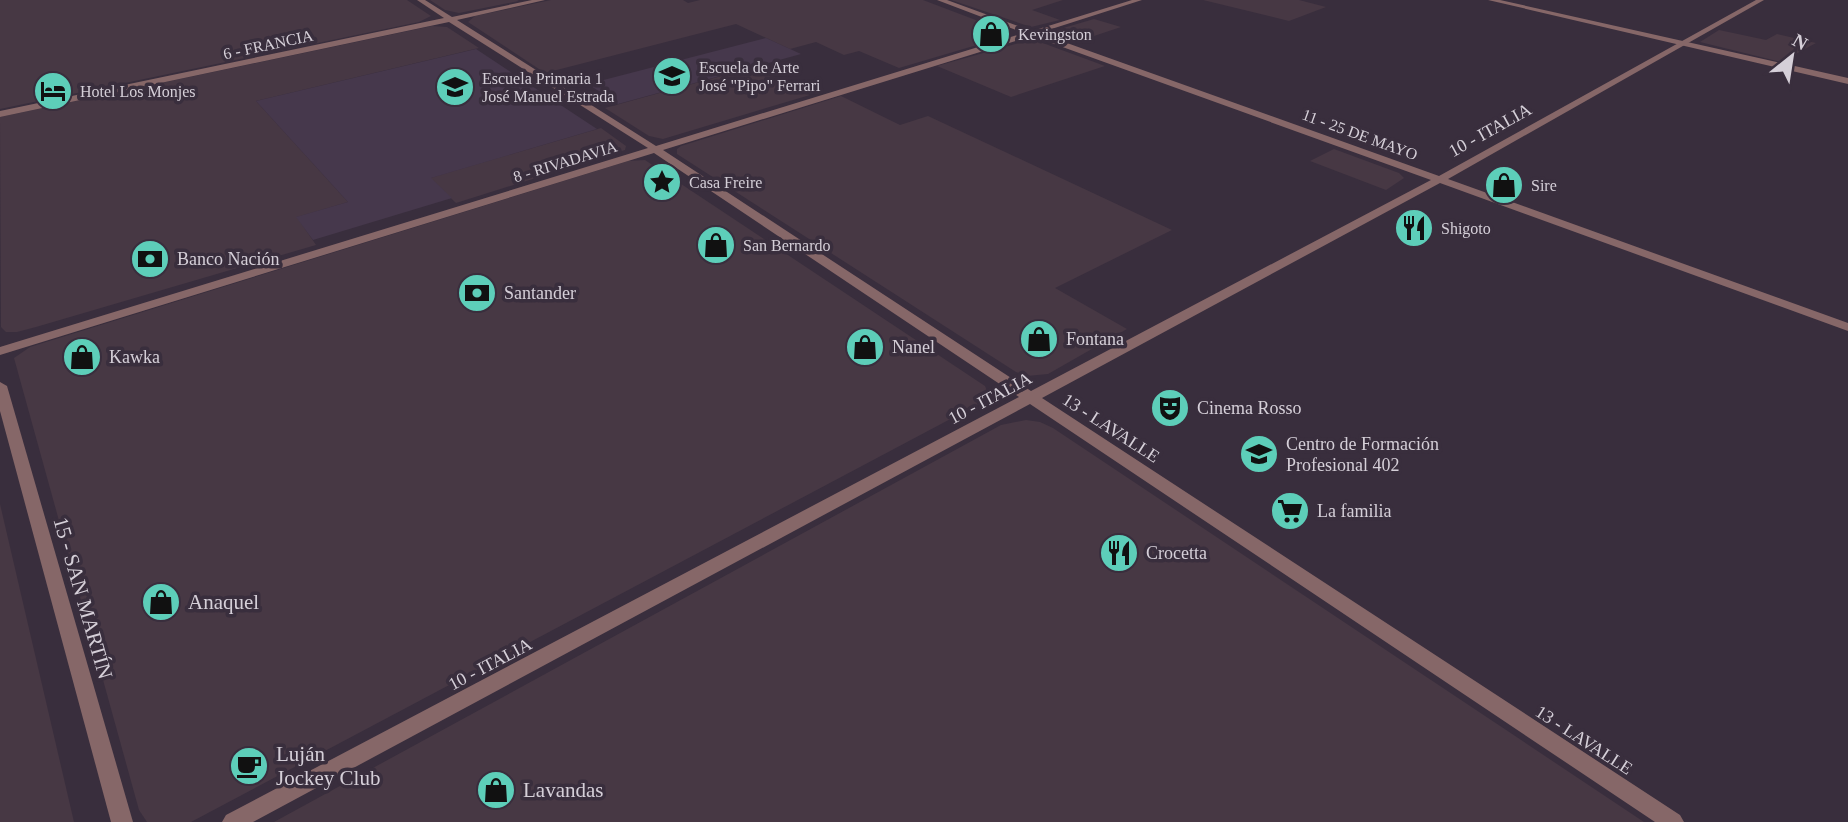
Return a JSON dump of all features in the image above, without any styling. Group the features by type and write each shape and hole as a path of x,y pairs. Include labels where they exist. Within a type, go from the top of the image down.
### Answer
{"street":[{"name":"13 - LAVALLE","path":"420,0 655,149 1673,822"},
{"name":"6 - FRANCIA","path":"0,114 542,0"},
{"name":"11 - 25 DE MAYO","path":"940,0 1848,327"},
{"name":"8 - RIVADAVIA","path":"0,351 1139,0"},
{"path":"1490,0 1848,81"},
{"name":"10 - ITALIA","path":"233,822 1439,180 1761,0"},
{"name":"15 - SAN MARTÍN","path":"0,386 122,822"}],"shaded area":[{"path":"0,0 407,0 431,16 419,22 0,109"},
{"path":"430,0 519,1 459,13 445,10"},
{"path":"551,0 683,0 688,3 700,0 923,0 1010,33 899,68 859,51 844,55 816,42 790,49 736,24 545,73 468,22 475,16"},
{"path":"951,0 1063,0 1032,10 1060,20 1031,27"},
{"path":"1203,0 1299,0 1326,7 1289,21"},
{"path":"1094,19 1121,27 1073,43 1051,34 1053,31"},
{"path":"432,26 447,27 479,48 256,101 348,202 297,217 316,245 17,332 6,332 1,327 0,117"},
{"path":"1719,30 1766,40 1777,34 1816,43 1781,62 1700,42"},
{"name":"Escuela de Arte José \"Pipo\" Ferrari","path":"766,38 801,54 618,104 588,84"},
{"path":"1026,41 1040,42 1105,66 1011,97 937,66"},
{"path":"476,49 597,129 431,178 452,198 313,240 296,217 348,202 256,101"},
{"path":"754,67 810,95 663,139 649,136 605,108"},
{"path":"841,96 900,125 928,116 1172,230 1055,288 1127,329 1048,374 1027,376 1016,372 677,154 677,149 681,146"},
{"path":"601,128 626,146 625,150 456,203 430,178"},
{"path":"1334,149 1399,173 1404,178 1386,190 1310,161"},
{"path":"645,160 985,386 990,398 191,822 147,822 139,810 14,358 30,347 628,161"},
{"path":"1026,420 1053,428 1644,822 274,822 1001,425"},
{"path":"0,504 74,822 0,822"}],"place":[{"name":"Kevingston","path":"991,34"},
{"name":"Escuela de Arte José \"Pipo\" Ferrari","path":"672,76"},
{"name":"Escuela Primaria 1 José Manuel Estrada","path":"455,87"},
{"name":"Hotel Los Monjes","path":"53,91"},
{"name":"Casa Freire","path":"662,182"},
{"name":"Sire","path":"1504,185"},
{"name":"Shigoto","path":"1414,228"},
{"name":"San Bernardo","path":"716,245"},
{"name":"Banco Nación","path":"150,259"},
{"name":"Santander","path":"477,293"},
{"name":"Fontana","path":"1039,339"},
{"name":"Nanel","path":"865,347"},
{"name":"Kawka","path":"82,357"},
{"name":"Cinema Rosso","path":"1170,408"},
{"name":"Centro de Formación Profesional 402","path":"1259,454"},
{"name":"La familia","path":"1290,511"},
{"name":"Crocetta","path":"1119,553"},
{"name":"Anaquel","path":"161,602"},
{"name":"Luján Jockey Club","path":"249,766"},
{"name":"Lavandas","path":"496,790"}]}
